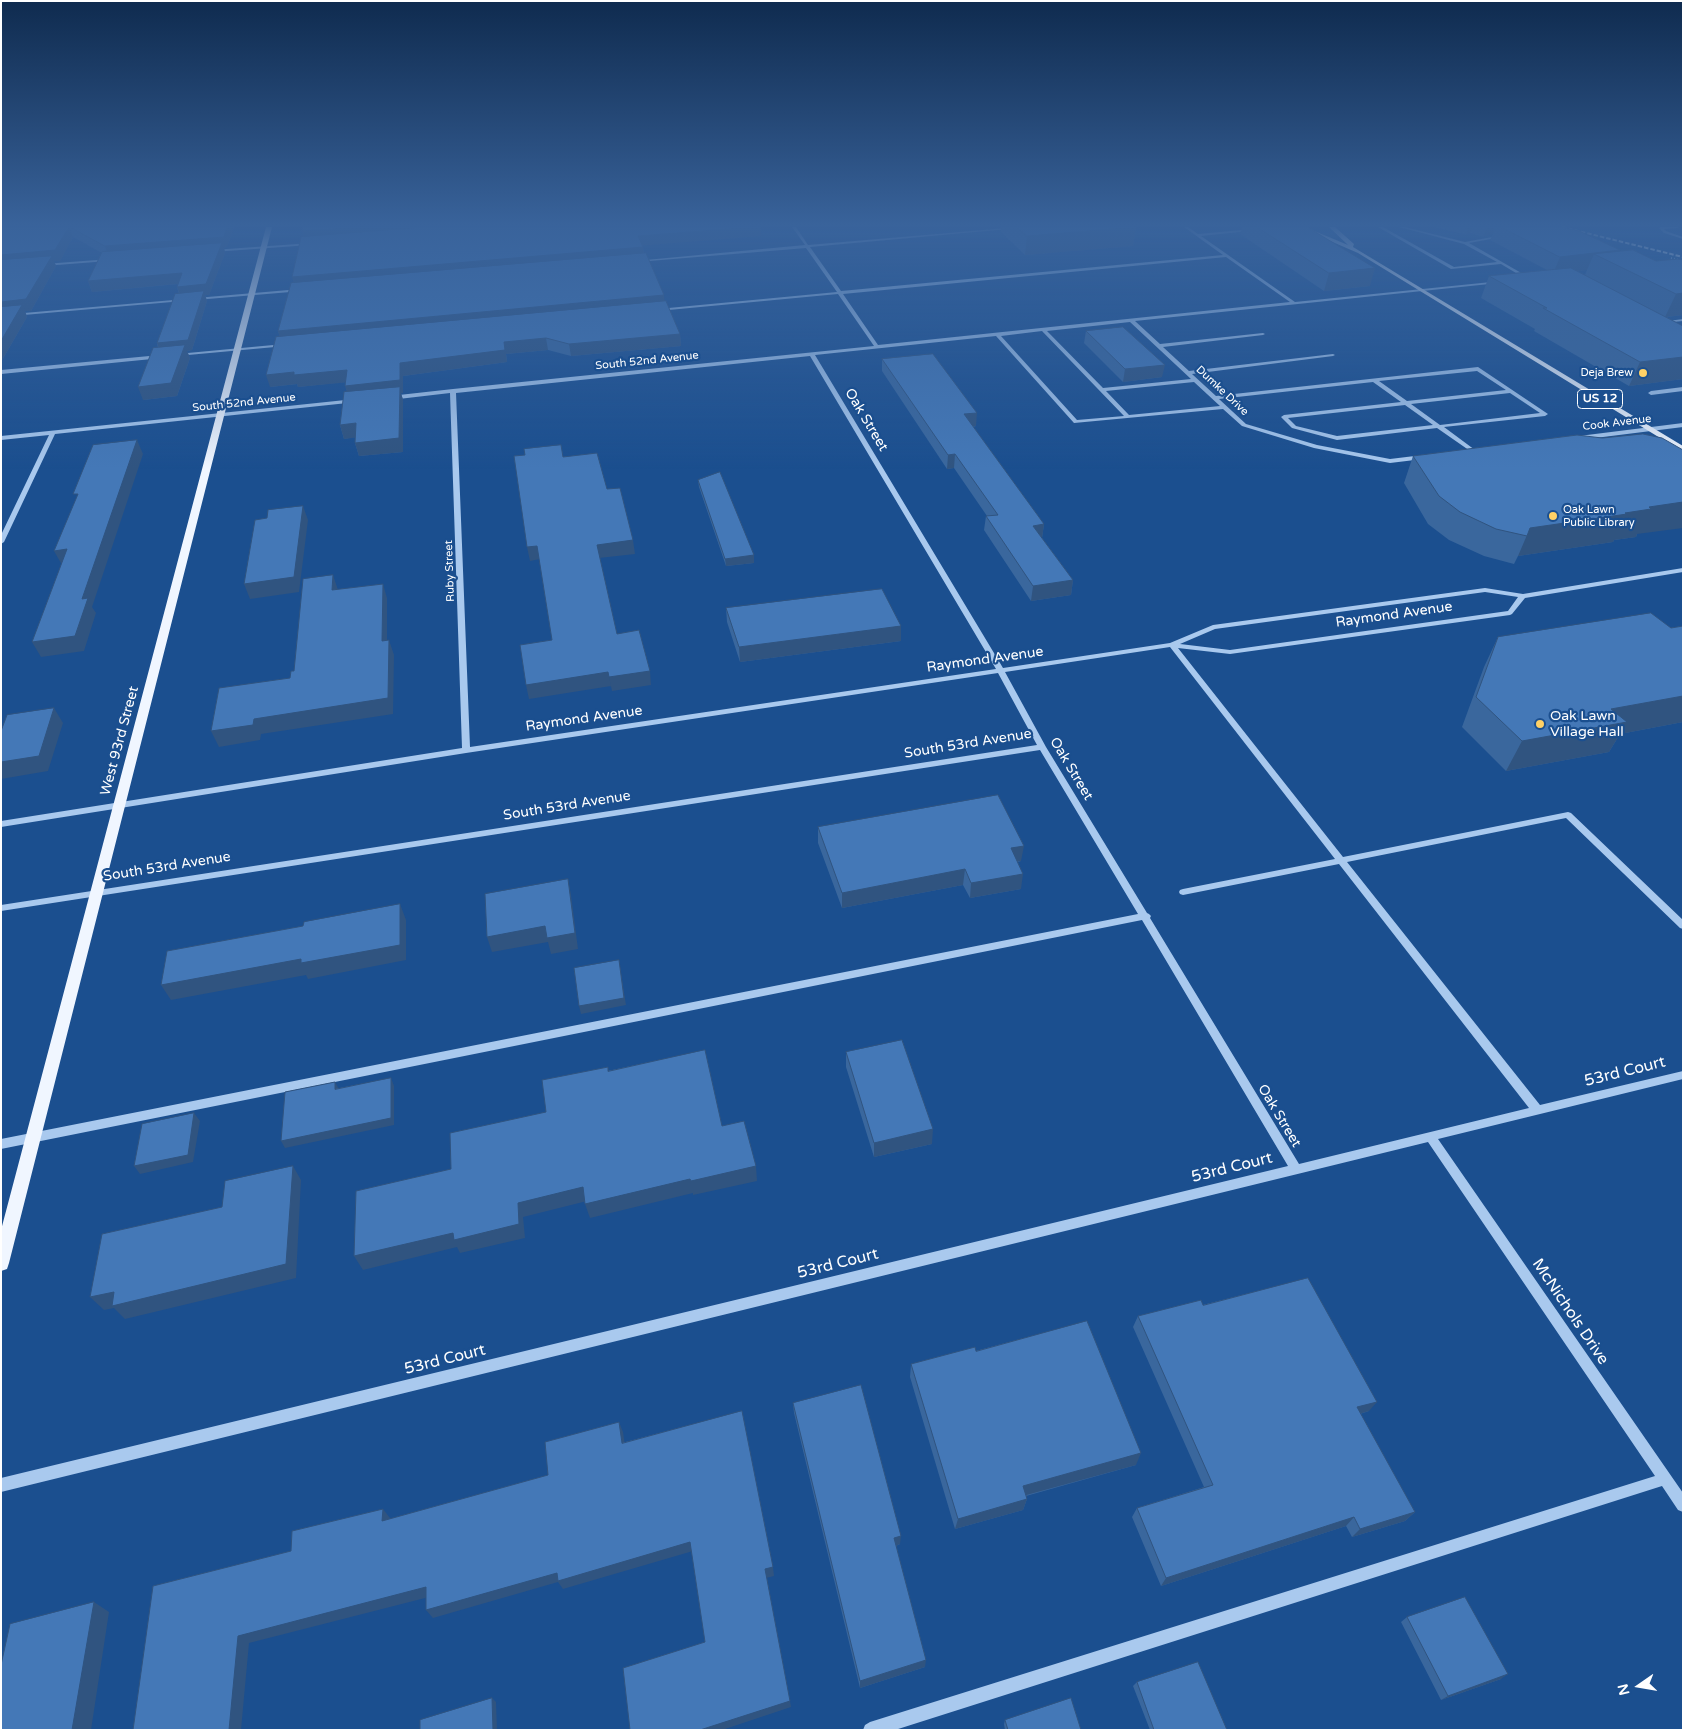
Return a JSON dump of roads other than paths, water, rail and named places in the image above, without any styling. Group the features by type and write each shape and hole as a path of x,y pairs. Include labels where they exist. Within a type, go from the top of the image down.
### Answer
{"main road":[{"name":"West 93rd Street","path":"1,1263 248,308"},
{"name":"US 12","path":"1452,308 1683,450"}],"street":[{"path":"1,316 95,308"},
{"path":"652,310 677,308"},
{"path":"850,308 877,347"},
{"name":"South 52nd Avenue","path":"385,398 1248,308"},
{"name":"Dumke Drive","path":"1131,320 1244,425 1316,447 1390,462 1427,457"},
{"path":"1656,320 1665,322 1683,320"},
{"path":"1042,330 1128,417"},
{"path":"997,334 1076,422 1225,407"},
{"path":"1159,346 1263,334"},
{"path":"1,372 287,345"},
{"name":"Oak Street","path":"812,354 1001,671 1042,747 1146,916 1296,1169"},
{"path":"1188,373 1333,355"},
{"path":"1215,398 1478,370 1511,391 1545,414 1337,438 1294,427 1284,417 1511,391"},
{"path":"1102,390 1196,380"},
{"path":"1375,380 1473,451"},
{"path":"1651,393 1683,389"},
{"name":"Ruby Street","path":"453,391 466,750"},
{"name":"South 52nd Avenue","path":"1,438 366,400"},
{"name":"Cook Avenue","path":"1571,439 1683,425"},
{"path":"1,542 53,433"},
{"path":"1464,452 1483,450"},
{"name":"Raymond Avenue","path":"1172,646 1213,627 1485,590 1523,596 1683,570"},
{"name":"Raymond Avenue","path":"1,824 466,750 1172,646 1230,652 1510,613 1523,596"},
{"path":"1172,646 1537,1110"},
{"name":"South 53rd Avenue","path":"1,908 1042,747"},
{"path":"1183,892 1568,814 1683,926"},
{"path":"1,1144 1146,916"},
{"name":"53rd Court","path":"1,1485 1683,1075"},
{"name":"McNichols Drive","path":"1430,1136 1683,1505"},
{"path":"870,1730 1665,1480"}],"place":[{"name":"Deja Brew","path":"1643,373"},
{"name":"Oak Lawn Public Library","path":"1553,516"},
{"name":"Oak Lawn Village Hall","path":"1540,724"}]}
